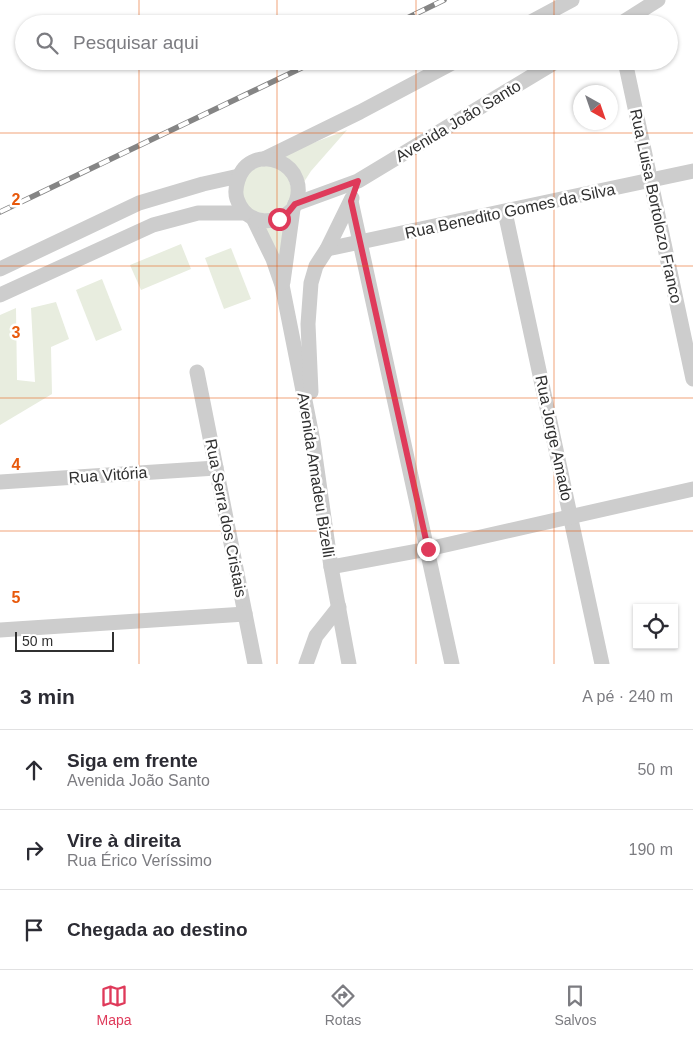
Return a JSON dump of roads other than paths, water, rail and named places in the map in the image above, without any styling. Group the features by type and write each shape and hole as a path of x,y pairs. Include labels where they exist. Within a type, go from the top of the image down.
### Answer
{"street":[{"path":"544,15 572,0"},
{"path":"634,15 658,0"},
{"path":"282,286 273,259 249,216 239,205 236,196 236,186 239,176 245,168 254,162 264,159 360,112 439,70"},
{"name":"Avenida João Santo","path":"294,206 358,181 542,70"},
{"name":"Rua Luisa Bortolozo Franco","path":"627,70 693,379"},
{"path":"264,159 273,159 289,167 298,182 299,191 294,206 282,286"},
{"name":"Rua Benedito Gomes da Silva","path":"328,249 693,171"},
{"path":"0,269 139,203 203,184 239,176"},
{"path":"312,441 308,324 311,283 316,266 328,249 351,201 358,181"},
{"path":"351,201 452,664"},
{"path":"0,295 153,225 198,213 249,216 270,222 286,215 294,206"},
{"name":"Rua Jorge Amado","path":"505,212 602,664"},
{"name":"Avenida Amadeu Bizelli","path":"282,286 312,441 331,567 349,664"},
{"name":"Rua Serra dos Cristais","path":"197,372 255,664"},
{"name":"Rua Vitória","path":"0,482 216,468"},
{"path":"331,567 428,549 693,490"},
{"path":"306,664 316,636 339,607"},
{"path":"0,630 245,614"}],"railway":[{"path":"413,15 444,0"},
{"path":"0,212 297,70"}]}
